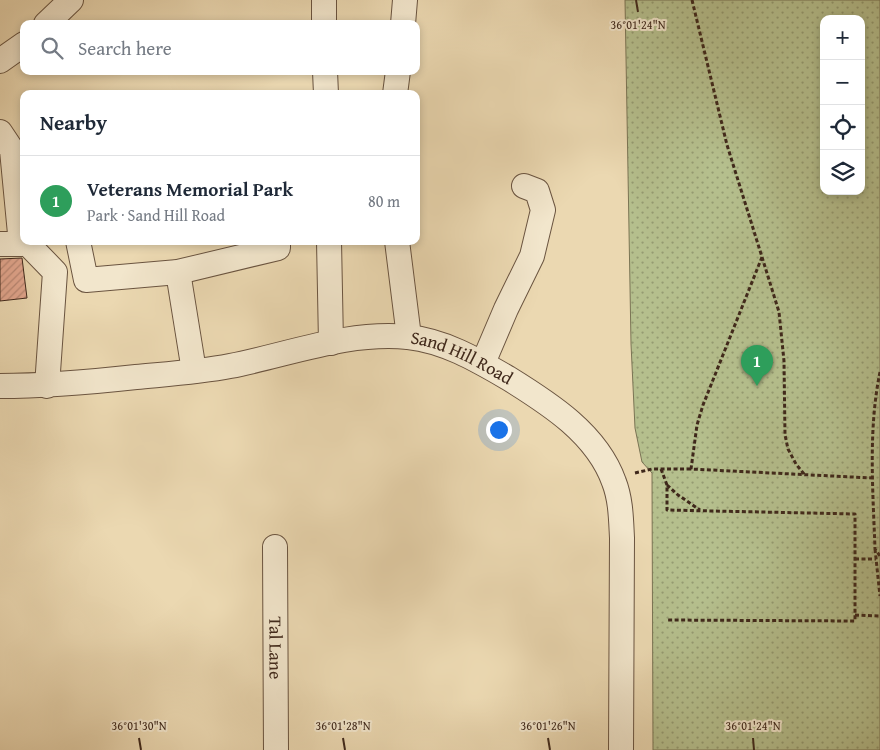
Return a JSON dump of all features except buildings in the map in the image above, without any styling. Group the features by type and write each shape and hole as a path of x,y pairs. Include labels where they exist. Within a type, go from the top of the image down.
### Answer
{"street":[{"path":"50,20 71,0"},
{"path":"324,0 324,20"},
{"path":"404,20 405,0"},
{"path":"0,61 20,47"},
{"path":"325,75 326,90"},
{"path":"396,90 397,75"},
{"path":"0,132 12,150 17,241"},
{"path":"483,363 506,309 532,256 543,210 537,191 524,186"},
{"path":"22,245 55,272 47,386"},
{"path":"79,245 86,280 178,272 278,248 278,245"},
{"path":"329,245 331,343"},
{"path":"398,245 409,337"},
{"path":"178,272 194,372"},
{"name":"Sand Hill Road","path":"0,386 47,386 194,372 230,366 331,343 379,336 409,337 454,349 483,363 533,393 558,411 581,432 601,457 615,483 622,538 621,750"},
{"name":"Tal Lane","path":"275,547 276,750"}],"path":[{"path":"692,0 727,145 778,303 784,361 785,435 788,449 796,464 805,474"},
{"path":"691,469 697,425 703,405 762,257"},
{"path":"880,372 876,397 872,478 875,549 880,596"},
{"path":"661,469 667,484 667,510 854,514 855,621 667,620"},
{"path":"615,483 637,471 661,469 872,478"},
{"path":"667,484 678,495 700,511"},
{"path":"875,549 880,556"},
{"path":"855,560 876,559"},
{"path":"855,615 880,616"}],"green space":[{"path":"625,0 880,0 880,750 653,750 652,473 642,462 635,428 631,344"}],"place":[{"name":"Veterans Memorial Park","path":"757,386"}]}
